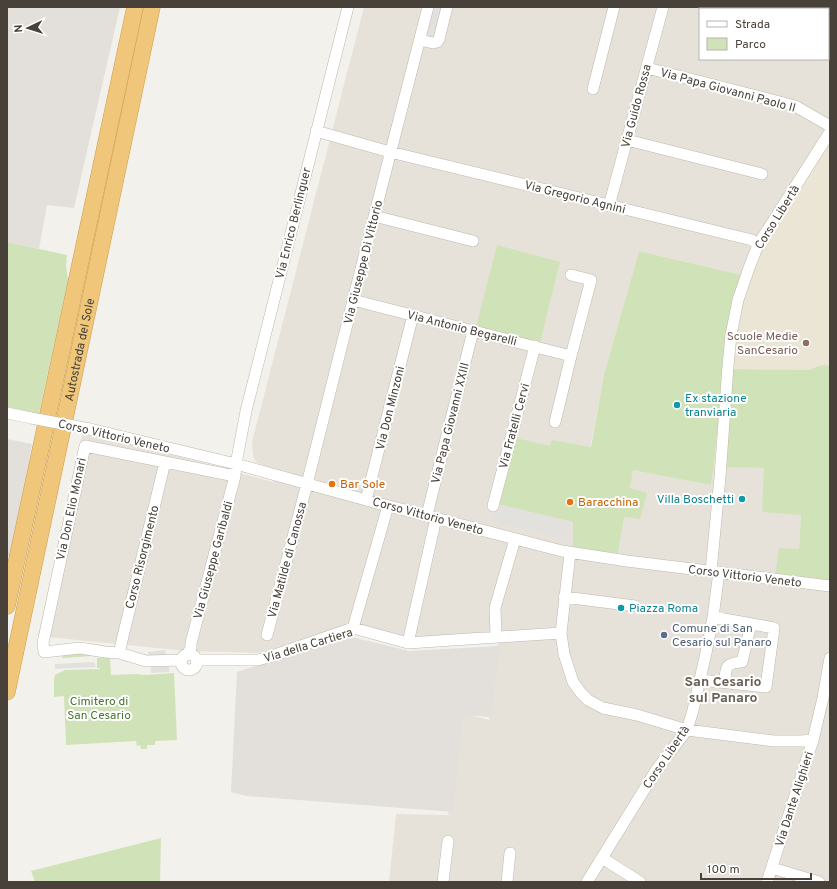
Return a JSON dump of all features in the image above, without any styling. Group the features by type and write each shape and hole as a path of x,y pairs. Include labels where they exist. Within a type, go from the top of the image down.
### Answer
{"highway":[{"name":"Autostrada del Sole","path":"7,606 135,7"},
{"name":"Autostrada del Sole","path":"7,692 152,7"}],"street":[{"name":"Via Enrico Berlinguer","path":"236,464 246,411 348,7"},
{"name":"Via Giuseppe Di Vittorio","path":"307,484 428,7"},
{"path":"420,40 433,43 437,42 447,7"},
{"path":"592,88 614,7"},
{"name":"Via Guido Rossa","path":"610,206 664,7"},
{"name":"Via Papa Giovanni Paolo II","path":"647,68 795,106 830,126"},
{"name":"Via Gregorio Agnini","path":"316,131 390,152 752,240 758,245"},
{"name":"Corso Libertà","path":"587,882 657,769 687,730 700,680 713,617 720,477 728,366 731,335 738,300 758,245 829,138"},
{"path":"627,140 762,174"},
{"path":"374,216 473,241"},
{"path":"555,422 591,280 571,275"},
{"name":"Via Antonio Begarelli","path":"353,300 571,356"},
{"name":"Via Don Minzoni","path":"366,500 413,315"},
{"name":"Via Papa Giovanni XXIII","path":"408,643 431,517 473,331"},
{"name":"Via Fratelli Cervi","path":"493,506 535,346"},
{"name":"Corso Vittorio Veneto","path":"7,413 90,429 236,464 388,506 570,553 830,586"},
{"name":"Via Enrico Berlinguer","path":"217,460 231,452 240,439"},
{"name":"Via Enrico Berlinguer","path":"240,439 246,459 256,470"},
{"name":"Via Don Elio Monari","path":"44,652 43,643 85,446 235,476"},
{"name":"Corso Risorgimento","path":"119,653 165,462"},
{"name":"Via Giuseppe Garibaldi","path":"188,658 235,476 236,464"},
{"name":"Via Matilde di Canossa","path":"267,635 307,484"},
{"path":"353,628 388,506"},
{"path":"496,636 495,608 515,539"},
{"path":"570,553 561,633 564,654 573,682 588,700 603,708 637,715 687,730 774,741 813,740"},
{"path":"564,597 635,606"},
{"path":"700,680 766,687 774,628 713,617"},
{"path":"725,682 727,667 733,663 742,662 751,624"},
{"name":"Via della Cartiera","path":"44,652 80,648 119,653 146,661 188,658 258,660 353,628 408,643 561,633"},
{"name":"Via Dante Alighieri","path":"767,882 827,699 830,658"},
{"path":"443,882 448,841"},
{"path":"507,882 510,853"},
{"path":"602,858 640,882"},
{"path":"772,868 818,882"}],"shaded area":[{"path":"7,7 120,7 74,208 47,205 39,249 7,242"},
{"path":"364,7 754,8 699,8 699,60 829,60 830,30 830,144 821,153 746,276 639,251 604,374 588,460 711,485 714,466 764,468 801,514 799,549 830,584 830,882 389,882 396,814 448,815 458,751 460,712 489,720 498,642 407,643 349,628 271,653 186,651 38,636 83,431 273,482 276,470 255,461 252,442"},
{"path":"431,7 442,7 435,38 425,36"},
{"path":"830,144 830,366 818,366 809,370 733,369 725,353 764,242 821,153"},
{"path":"7,439 32,444 11,557 7,556"},
{"path":"496,504 570,522 565,542 556,540 556,536 492,521"},
{"path":"352,637 409,651 500,646 491,717 463,715 453,812 246,796 231,792 237,672 297,652"},
{"path":"165,650 166,657 148,658 148,652"},
{"path":"94,662 96,667 55,669 55,664"},
{"path":"169,666 169,672 151,673 151,667"}],"green space":[{"path":"7,242 67,255 66,265 68,280 39,414 7,408"},
{"path":"497,245 560,262 540,343 476,327"},
{"path":"639,251 746,276 725,353 711,485 633,470 630,488 647,493 640,519 624,517 618,553 573,548 573,522 498,504 516,438 550,446 552,440 591,447 604,374"},
{"path":"824,365 830,366 830,584 775,577 779,548 799,549 801,515 762,512 764,468 726,467 733,369 809,370"},
{"path":"91,653 92,656 63,658 61,654"},
{"name":"Cimitero di San Cesario","path":"110,657 111,675 174,673 177,740 155,741 155,745 147,745 146,749 141,749 140,745 137,746 136,741 66,745 64,696 54,697 55,675 65,670 100,669 97,668 97,658"},
{"path":"161,838 160,882 35,882 31,871"}],"place":[{"name":"Scuole Medie SanCesario","path":"806,343"},
{"name":"Ex stazione tranviaria","path":"677,405"},
{"name":"Bar Sole","path":"332,484"},
{"name":"Villa Boschetti","path":"742,499"},
{"name":"Baracchina","path":"570,502"},
{"name":"Piazza Roma","path":"621,608"},
{"name":"Comune di San Cesario sul Panaro","path":"664,635"}],"district":[{"name":"San Cesario sul Panaro","path":"723,690"}]}
